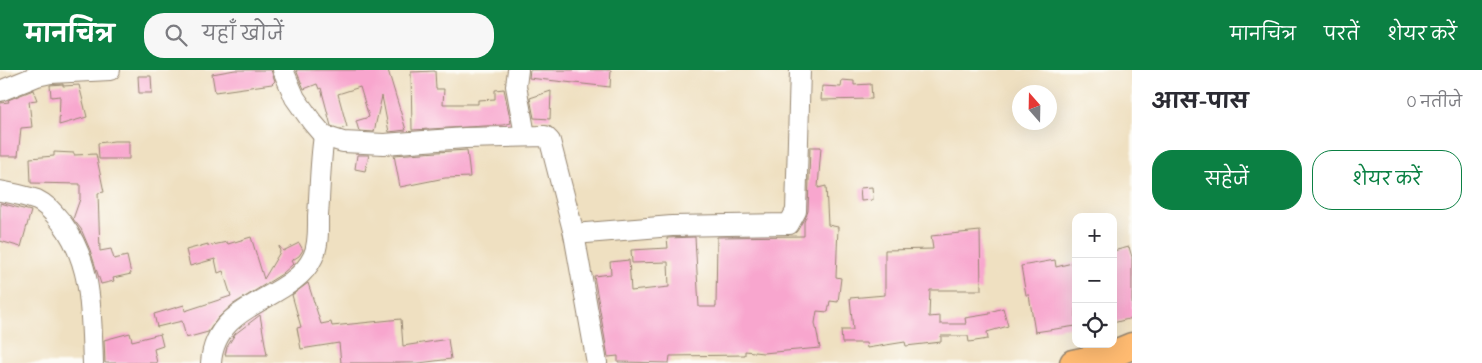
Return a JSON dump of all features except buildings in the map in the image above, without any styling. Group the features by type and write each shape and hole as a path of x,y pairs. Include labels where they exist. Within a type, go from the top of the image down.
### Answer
{"main road":[{"path":"1073,363 1125,352"}],"street":[{"path":"5,83 51,73 110,70"},
{"path":"283,70 295,98 312,122 324,136 343,142 384,144 525,135 545,136 550,142 574,234 597,363"},
{"path":"518,70 516,86 525,135"},
{"path":"574,234 672,226 789,224 796,211 800,70"},
{"path":"211,363 216,340 228,324 247,308 288,283 304,270 313,257 317,239 321,154 324,136"},
{"path":"0,191 39,201 54,212 67,229 80,254 86,274 90,298 93,363"}]}
